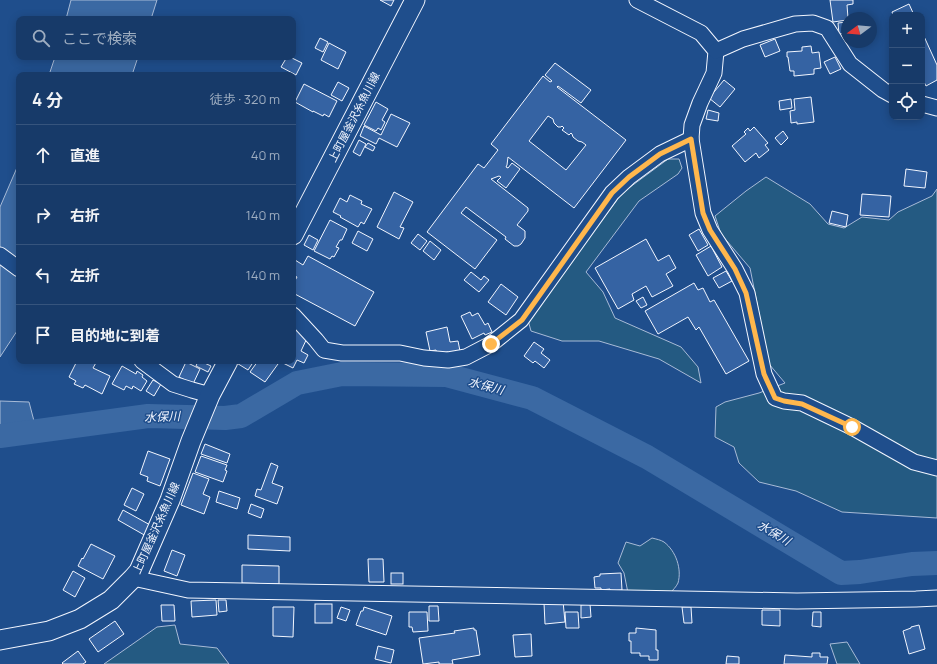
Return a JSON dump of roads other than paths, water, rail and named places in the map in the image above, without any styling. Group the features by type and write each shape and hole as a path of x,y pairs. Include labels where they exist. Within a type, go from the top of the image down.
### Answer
{"main road":[{"name":"上町屋釜沢糸魚川線","path":"296,229 415,0"},
{"name":"上町屋釜沢糸魚川線","path":"0,640 49,631 80,619 111,600 139,571 170,500 209,397 226,364"}],"street":[{"path":"637,0 701,33 716,51 714,73 700,103 692,125 691,139 703,213 710,230 735,269 746,293 764,374 775,398 802,404 852,427 914,462 937,468"},
{"path":"716,51 743,39 796,24 813,23 827,28 850,64 882,90 889,94"},
{"path":"925,105 937,108"},
{"path":"296,318 324,350 342,352 400,353 424,358 448,360 466,357 491,344 522,320 612,193 629,177 660,154 691,139"},
{"path":"0,255 16,267"},
{"path":"146,364 173,384 209,397"},
{"path":"133,578 188,590 797,601 937,598"}],"waterway":[{"name":"水保川","path":"0,436 148,416 225,418 241,416 297,383 342,374 446,375 532,398 647,457 841,573 860,572 912,564 937,563"}]}
